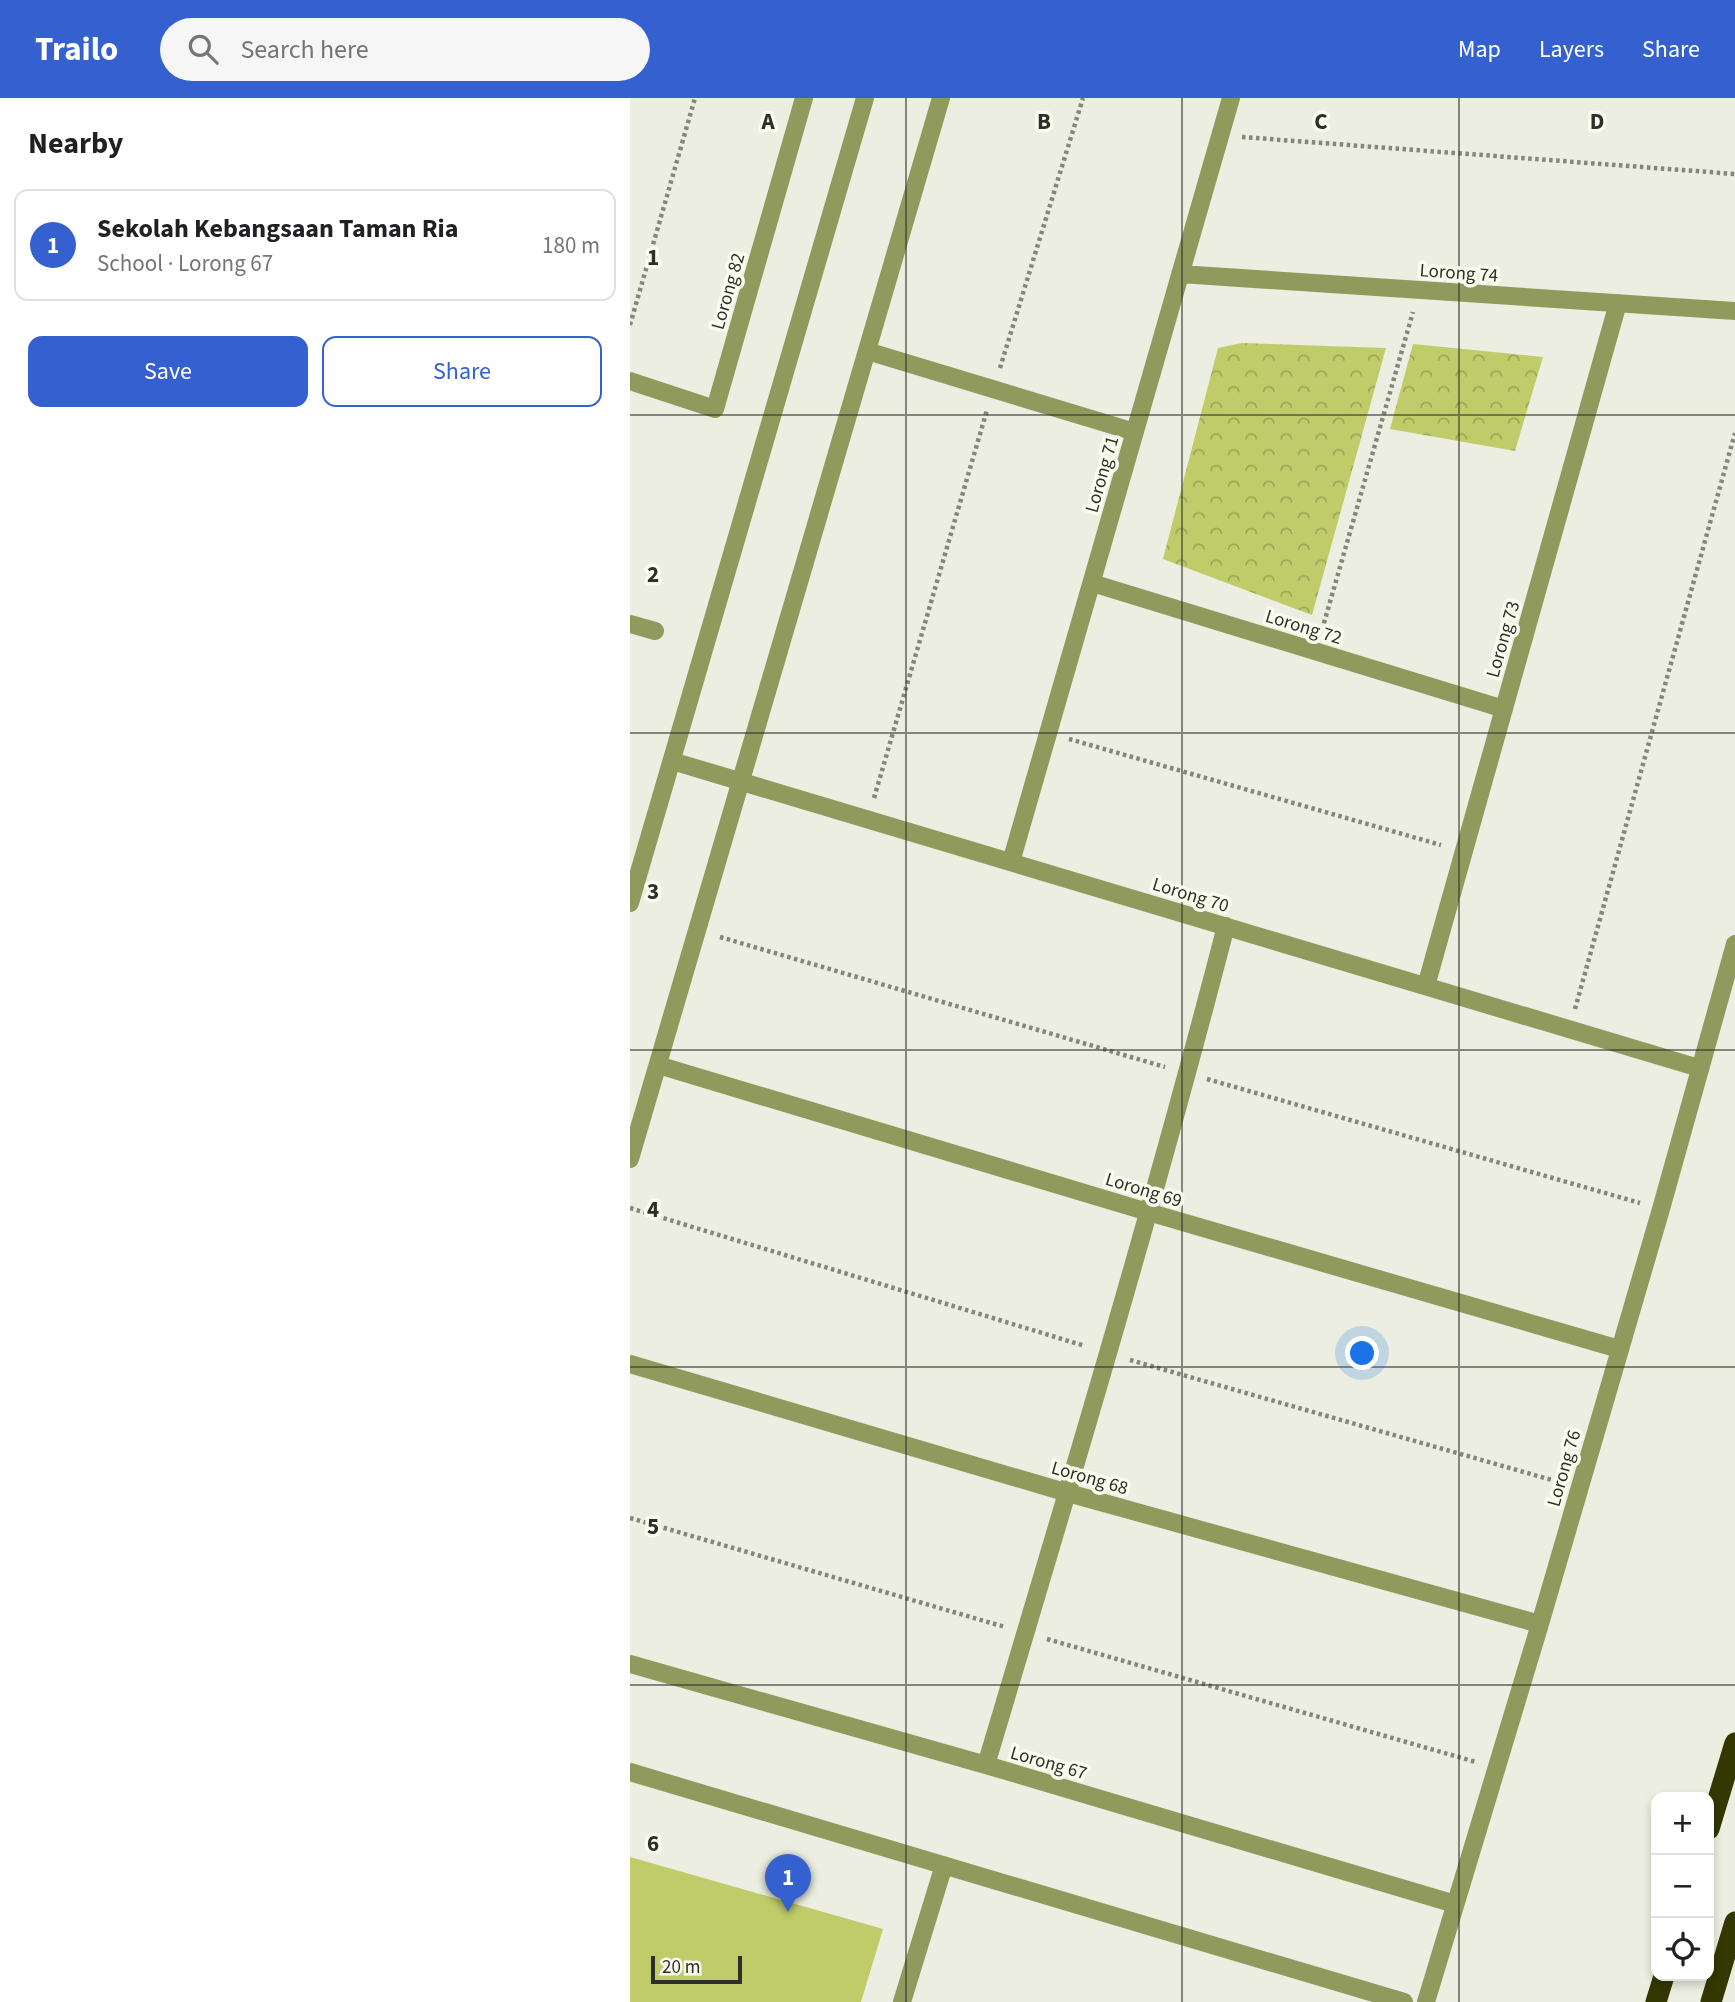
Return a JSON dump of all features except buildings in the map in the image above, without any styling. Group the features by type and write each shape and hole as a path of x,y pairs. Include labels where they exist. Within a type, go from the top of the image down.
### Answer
{"highway":[{"path":"1714,1812 1735,1743"},
{"path":"1711,2002 1735,1922"},
{"path":"1656,2002 1662,1981"}],"street":[{"name":"Lorong 82","path":"630,381 715,409 804,98"},
{"path":"630,903 865,98"},
{"path":"630,1159 941,98"},
{"name":"Lorong 71","path":"1010,862 1231,98"},
{"name":"Lorong 74","path":"1180,274 1735,311"},
{"name":"Lorong 73","path":"1426,986 1618,303"},
{"path":"867,351 1135,432"},
{"name":"Lorong 72","path":"1092,583 1504,709"},
{"path":"630,624 656,631"},
{"name":"Lorong 70","path":"672,761 1699,1068"},
{"path":"986,1765 1068,1493 1188,1074 1226,926"},
{"name":"Lorong 76","path":"1426,2002 1540,1624 1735,944"},
{"name":"Lorong 69","path":"657,1065 1619,1349"},
{"name":"Lorong 68","path":"630,1364 1068,1493 1540,1624"},
{"name":"Lorong 67","path":"630,1664 986,1765 1455,1904"},
{"path":"630,1772 1404,2002"},
{"path":"902,2002 944,1866"}],"path":[{"path":"630,325 695,98"},
{"path":"868,819 993,388 1083,98"},
{"path":"1220,136 1735,174"},
{"path":"1316,652 1419,290"},
{"path":"1569,1029 1735,433"},
{"path":"1048,733 1464,852"},
{"path":"697,930 1661,1209"},
{"path":"630,1208 1108,1353 1578,1488"},
{"path":"630,1518 1497,1768"}],"green space":[{"path":"1242,343 1386,348 1312,615 1163,559 1218,348"},
{"path":"1413,344 1543,357 1515,451 1390,429"},
{"path":"630,1857 883,1929 861,2002 630,2002"}],"place":[{"name":"Sekolah Kebangsaan Taman Ria","path":"788,1912"}]}
